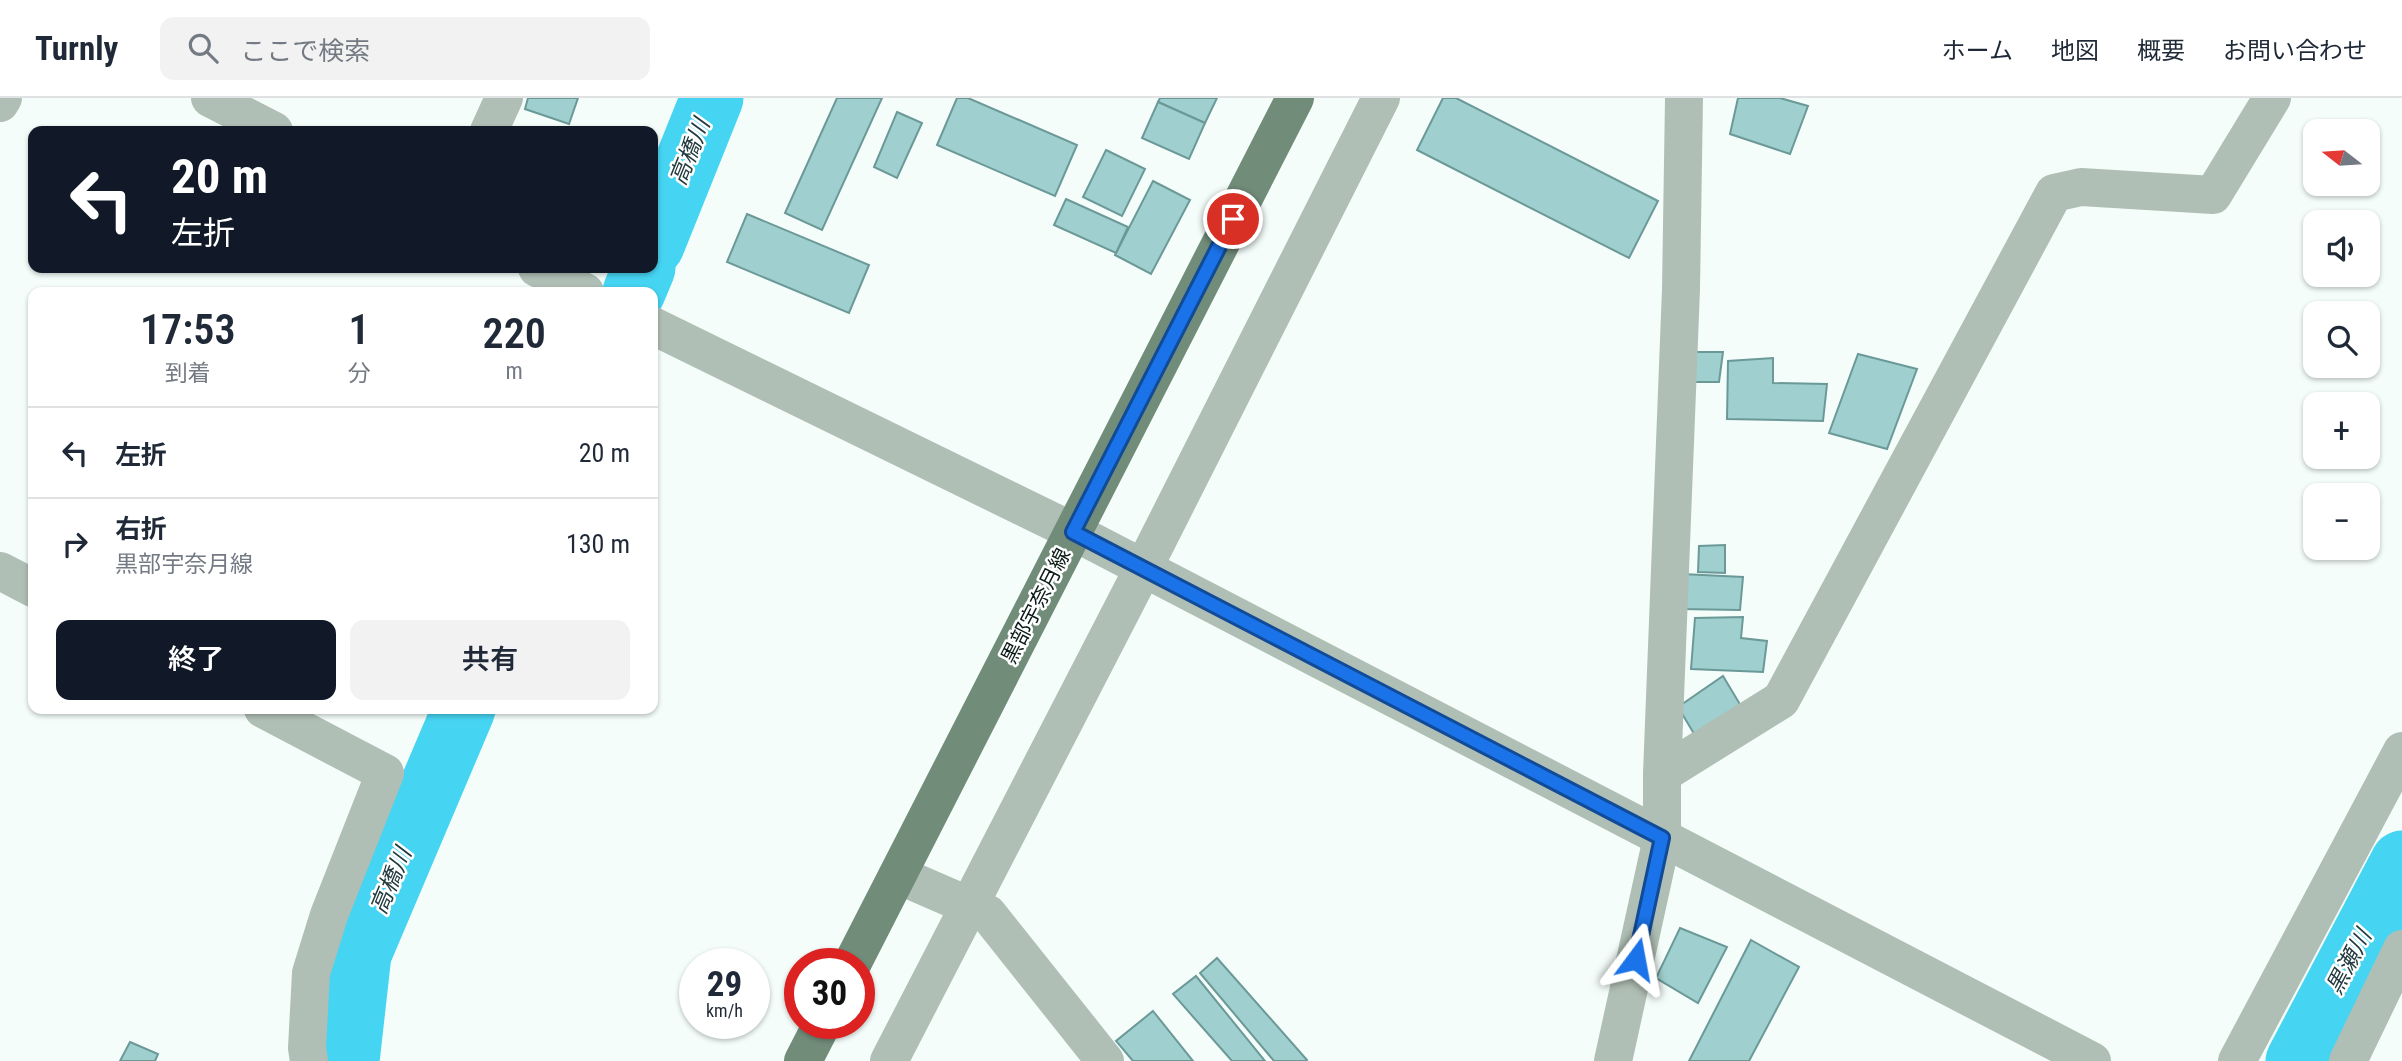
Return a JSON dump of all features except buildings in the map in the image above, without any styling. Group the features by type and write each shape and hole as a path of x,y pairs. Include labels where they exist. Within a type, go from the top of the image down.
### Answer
{"main road":[{"name":"黒部宇奈月線","path":"860,948 1295,98"},
{"path":"803,1061 814,1039"}],"street":[{"path":"0,103 3,98"},
{"path":"210,98 264,126"},
{"path":"491,126 503,98"},
{"path":"889,1061 1143,569 1381,98"},
{"path":"1613,1061 1662,838 1661,774 1681,289 1684,98"},
{"path":"1661,774 1781,700 2054,192 2081,187 2213,195 2272,98"},
{"path":"547,273 575,287"},
{"path":"658,328 1073,532 2092,1061"},
{"path":"0,571 28,585"},
{"path":"273,714 385,773 329,915 311,973 307,1048 309,1061"},
{"path":"2237,1061 2402,751"},
{"path":"898,875 988,914 1105,1061"},
{"path":"2348,1061 2402,949"}],"waterway":[{"name":"高橋川","path":"658,233 712,98"},
{"name":"高橋川","path":"636,287 642,273"},
{"name":"高橋川","path":"348,1061 360,954 462,714"},
{"name":"黒瀬川","path":"2297,1061 2402,862"}],"route":[{"path":"1233,219 1073,532 1662,838 1636,959"}]}
